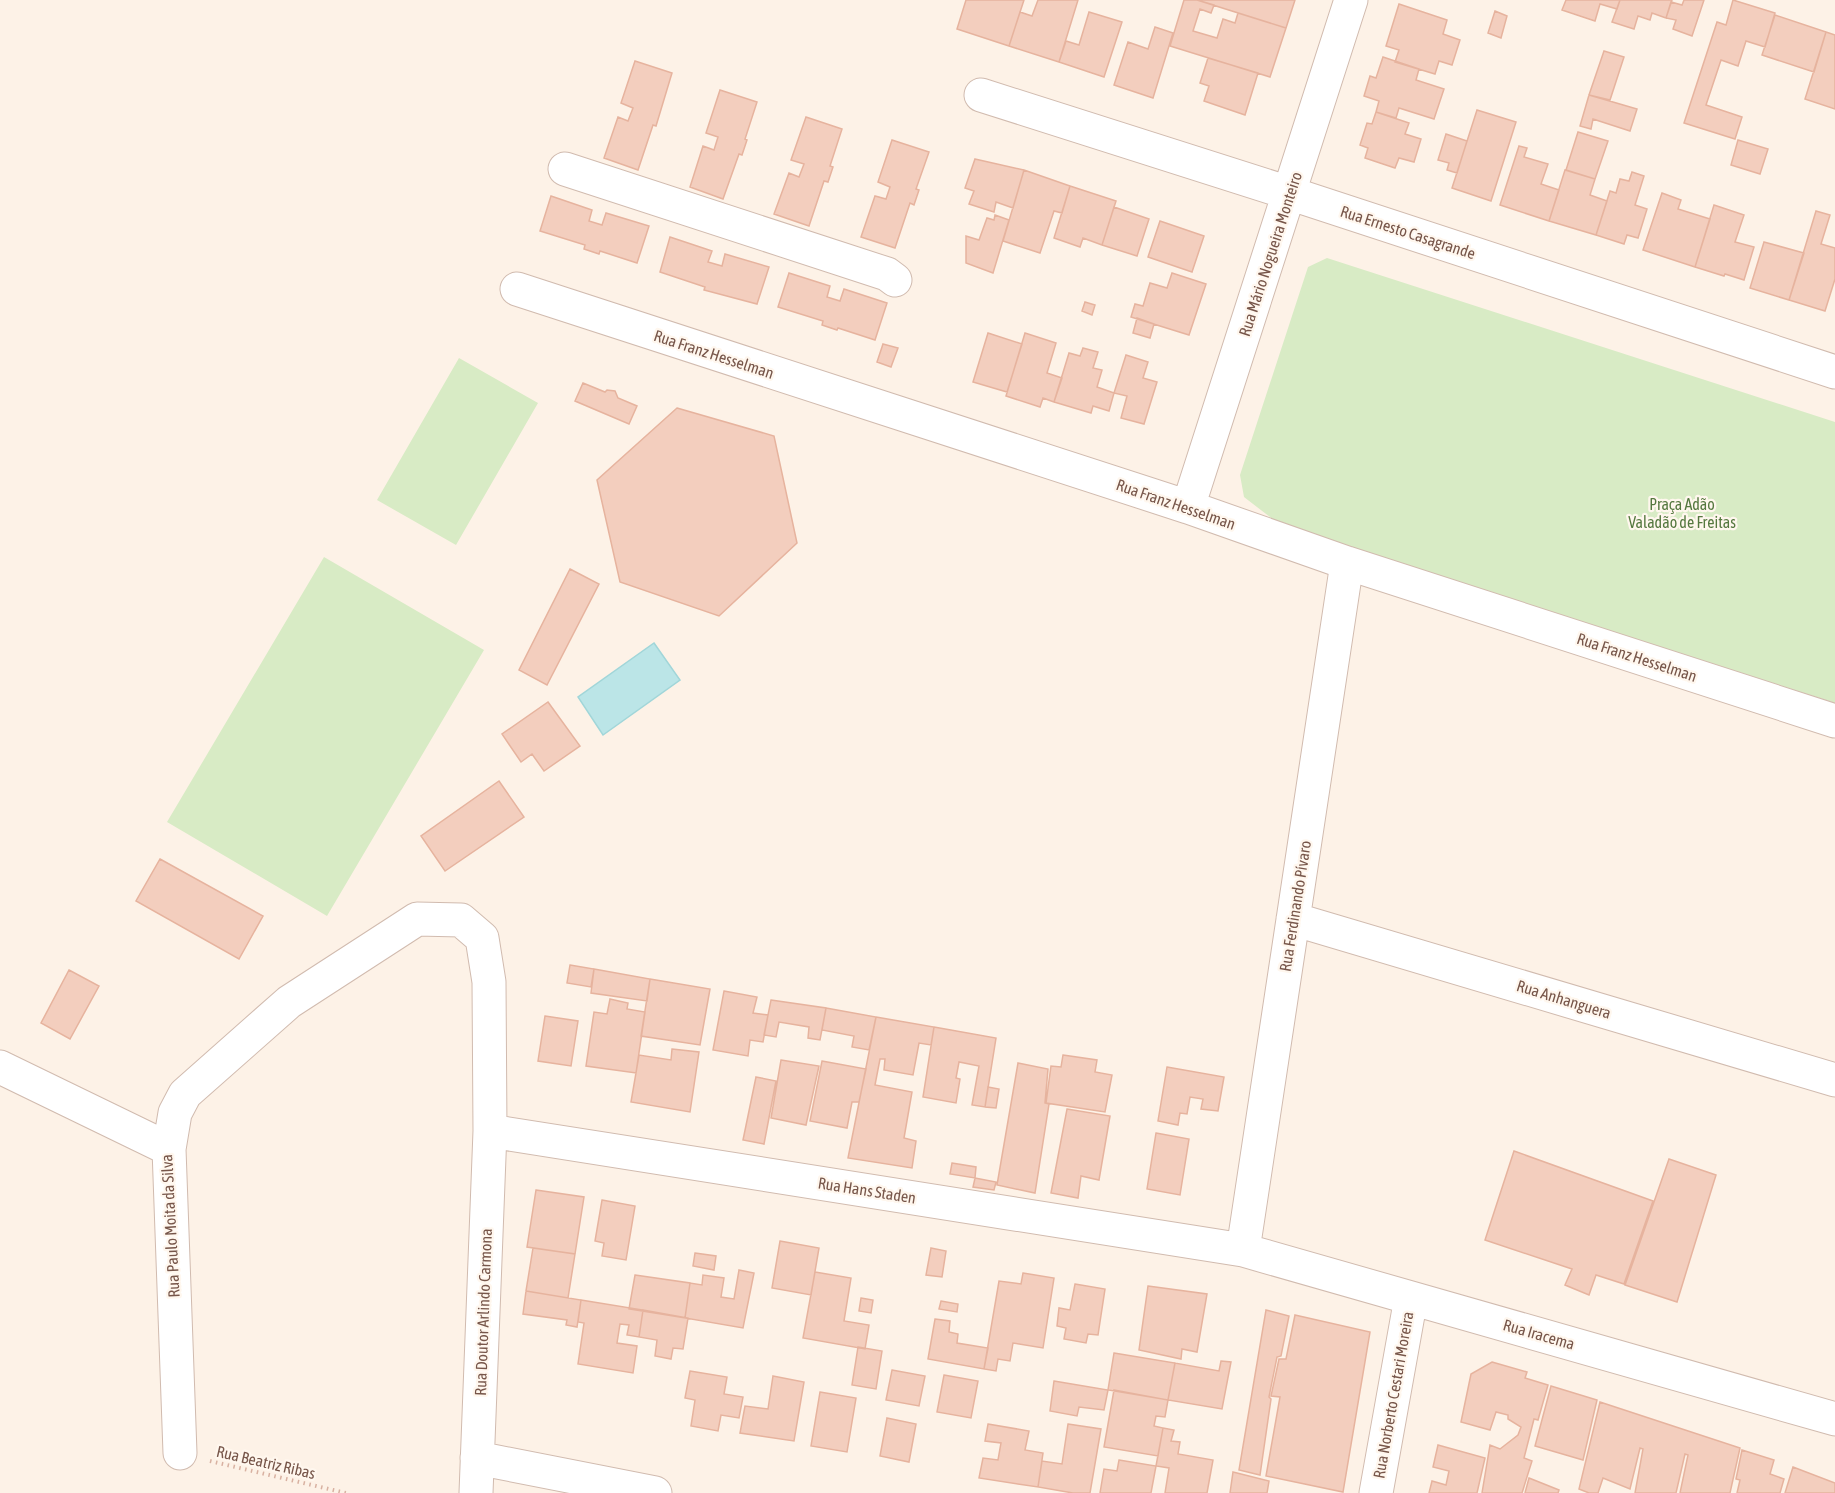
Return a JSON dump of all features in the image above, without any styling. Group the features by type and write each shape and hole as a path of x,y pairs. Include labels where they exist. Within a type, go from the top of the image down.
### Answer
{"street":[{"name":"Rua Mário Nogueira Monteiro","path":"1188,507 1351,0"},
{"name":"Rua Ernesto Casagrande","path":"981,95 1289,193 1835,372"},
{"path":"565,170 887,274 895,280"},
{"name":"Rua Franz Hesselman","path":"517,289 1188,507 1347,563 1835,721"},
{"name":"Rua Ferdinando Pívaro","path":"1243,1250 1347,563"},
{"name":"Rua Doutor Arlindo Carmona","path":"169,1149 175,1113 185,1094 289,1002 417,919 461,920 482,938 489,982 490,1131 476,1493"},
{"name":"Rua Anhanguera","path":"1293,919 1835,1080"},
{"name":"Rua Paulo Moita da Silva","path":"0,1067 169,1149 180,1453"},
{"name":"Rua Hans Staden","path":"490,1131 1243,1250"},
{"name":"Rua Iracema","path":"1243,1250 1835,1419"},
{"name":"Rua Norberto Cestari Moreira","path":"1376,1493 1411,1298"},
{"path":"477,1458 655,1493"}],"path":[{"name":"Rua Beatriz Ribas","path":"180,1453 346,1493"}],"green space":[{"name":"Praça Adão Valadão de Freitas","path":"1327,258 1835,422 1835,703 1279,524 1244,497 1240,475 1308,267"},
{"path":"459,358 538,403 456,545 377,500"},
{"path":"324,557 484,650 327,916 167,822"}],"water":[{"path":"654,643 680,680 603,735 578,697"}],"building":[{"path":"966,0 1024,0 1009,46 957,29"},
{"path":"1038,0 1078,0 1059,62 1009,46 1020,12 1032,16"},
{"path":"1184,0 1197,0 1214,5 1211,13 1200,9 1193,31 1217,38 1223,19 1235,23 1238,13 1286,28 1270,77 1170,46"},
{"path":"1197,0 1295,0 1286,28"},
{"path":"1566,0 1620,0 1617,9 1600,4 1595,21 1562,10"},
{"path":"1620,0 1672,0 1666,18 1652,13 1650,20 1638,16 1634,29 1612,22"},
{"path":"1684,0 1704,0 1692,36 1673,29 1676,20 1666,18 1671,2 1682,5"},
{"path":"1733,0 1775,13 1765,47 1746,41 1738,66 1721,60 1706,105 1742,117 1735,139 1684,123 1717,22 1726,25"},
{"path":"1399,4 1447,20 1443,34 1460,40 1452,65 1439,61 1435,74 1395,62 1399,50 1386,46"},
{"path":"1495,11 1507,16 1501,38 1488,33"},
{"path":"1089,12 1122,22 1104,77 1059,62 1066,41 1079,45"},
{"path":"1775,15 1826,32 1814,72 1762,55"},
{"path":"1155,27 1173,33 1153,98 1114,85 1128,42 1148,49"},
{"path":"1826,32 1835,35 1835,109 1805,99"},
{"path":"1604,51 1624,57 1610,100 1589,95"},
{"path":"1383,57 1419,69 1416,80 1444,89 1434,119 1399,108 1396,118 1376,112 1379,101 1364,96 1370,76 1376,78"},
{"path":"1208,58 1258,73 1245,115 1204,101 1209,86 1200,83"},
{"path":"635,61 672,73 656,126 653,125 638,170 604,158 618,117 628,121 633,108 621,103"},
{"path":"720,90 757,102 742,155 739,154 723,199 690,187 703,146 714,150 718,137 706,133"},
{"path":"1589,95 1637,109 1630,131 1593,119 1591,129 1580,126"},
{"path":"1477,110 1516,122 1491,201 1452,188"},
{"path":"1376,112 1409,123 1405,134 1421,139 1414,162 1399,158 1395,168 1365,158 1368,148 1360,145 1367,123 1372,124"},
{"path":"806,117 842,129 830,166 833,167 828,182 824,181 809,226 774,214 789,173 799,177 804,164 791,160"},
{"path":"1578,132 1608,141 1595,179 1566,170"},
{"path":"1446,134 1467,141 1457,173 1447,170 1449,163 1438,160"},
{"path":"892,140 929,152 916,189 919,190 914,205 910,203 895,248 861,237 875,196 886,199 890,187 878,182"},
{"path":"1738,140 1768,149 1760,174 1731,165"},
{"path":"1519,146 1527,148 1524,157 1548,164 1541,184 1559,190 1549,221 1500,205"},
{"path":"975,159 1024,170 1013,208 996,202 994,212 969,204 974,191 965,188"},
{"path":"1024,170 1070,186 1062,213 1054,211 1040,253 1003,241"},
{"path":"1565,170 1595,179 1590,195 1607,201 1596,235 1549,221"},
{"path":"1632,172 1644,176 1635,205 1647,209 1638,238 1627,235 1624,244 1596,235 1610,191 1616,193 1620,179 1629,181"},
{"path":"1070,186 1116,201 1102,245 1083,238 1080,247 1054,238"},
{"path":"1662,193 1681,200 1678,209 1710,219 1695,267 1643,250"},
{"path":"551,196 592,210 589,221 602,225 606,213 649,226 637,263 600,251 599,254 584,249 585,245 540,231"},
{"path":"1714,205 1744,215 1735,242 1754,247 1744,280 1695,267"},
{"path":"1114,207 1149,219 1137,256 1102,245"},
{"path":"1816,211 1830,215 1821,244 1835,248 1835,279 1825,311 1789,300"},
{"path":"995,215 1009,220 993,273 966,263 966,236 979,240 987,218 994,220"},
{"path":"1160,221 1204,236 1192,272 1148,257"},
{"path":"670,237 712,251 708,262 722,266 725,254 769,267 757,304 704,290 705,287 660,272"},
{"path":"1764,242 1804,253 1789,300 1750,288"},
{"path":"789,273 830,286 827,297 840,301 844,289 887,303 875,340 822,325 823,321 778,307"},
{"path":"1172,273 1206,284 1189,335 1131,317 1135,304 1143,306 1150,283 1167,288"},
{"path":"1085,302 1095,305 1092,315 1082,311"},
{"path":"1137,318 1154,324 1150,338 1133,333"},
{"path":"988,333 1022,344 1007,392 973,382"},
{"path":"1025,333 1056,343 1047,373 1062,378 1054,402 1043,398 1040,407 1006,396"},
{"path":"883,344 898,348 891,367 877,362"},
{"path":"1083,348 1098,352 1093,368 1102,370 1097,387 1114,393 1109,411 1093,406 1091,413 1054,402 1069,353 1080,356"},
{"path":"1126,355 1148,362 1143,378 1157,382 1144,424 1121,418 1127,396 1114,393"},
{"path":"583,383 605,392 615,391 618,398 637,406 629,424 575,401"},
{"path":"677,408 774,436 797,543 719,616 620,582 597,480"},
{"path":"570,569 599,584 547,685 519,670"},
{"path":"548,702 580,746 544,771 532,754 521,762 502,734"},
{"path":"499,781 524,817 445,871 421,836"},
{"path":"160,859 263,916 239,959 136,901"},
{"path":"570,965 594,969 591,987 567,983"},
{"path":"594,969 650,979 647,1001 591,993"},
{"path":"69,970 99,986 70,1039 41,1023"},
{"path":"650,979 710,989 700,1045 641,1036"},
{"path":"724,991 757,997 753,1013 768,1015 763,1042 750,1040 748,1056 713,1050"},
{"path":"610,999 628,1003 627,1009 645,1012 636,1073 586,1066 594,1012 607,1014"},
{"path":"771,1000 826,1008 820,1040 808,1038 809,1027 779,1022 776,1037 764,1035"},
{"path":"826,1008 876,1017 869,1050 852,1047 854,1036 822,1030"},
{"path":"545,1016 578,1021 571,1066 538,1061"},
{"path":"876,1017 934,1027 931,1045 919,1043 913,1075 884,1070 885,1059 880,1059 875,1085 912,1092 904,1138 916,1141 912,1168 848,1158"},
{"path":"934,1027 996,1038 985,1107 972,1105 979,1066 959,1062 956,1078 960,1079 956,1103 923,1097"},
{"path":"672,1049 699,1052 690,1112 631,1102 639,1055 671,1060"},
{"path":"1063,1055 1097,1060 1095,1072 1112,1075 1105,1112 1046,1103 1051,1066 1061,1067"},
{"path":"781,1060 819,1066 806,1125 771,1118"},
{"path":"822,1061 866,1069 859,1102 852,1102 847,1128 810,1121"},
{"path":"1018,1063 1048,1069 1045,1103 1049,1104 1035,1193 997,1185"},
{"path":"1167,1067 1224,1077 1218,1111 1201,1109 1203,1099 1190,1097 1187,1114 1180,1113 1178,1125 1158,1121"},
{"path":"756,1077 776,1081 764,1144 743,1140"},
{"path":"988,1087 999,1089 996,1108 985,1107"},
{"path":"1067,1109 1110,1116 1099,1180 1081,1176 1078,1198 1051,1193"},
{"path":"1156,1133 1189,1139 1180,1195 1147,1189"},
{"path":"1514,1151 1653,1201 1624,1284 1596,1275 1589,1295 1565,1285 1572,1269 1485,1240"},
{"path":"1669,1159 1716,1175 1677,1302 1625,1285"},
{"path":"952,1163 976,1167 975,1178 950,1174"},
{"path":"975,1178 996,1182 994,1190 973,1187"},
{"path":"536,1190 584,1197 575,1254 527,1247"},
{"path":"602,1200 635,1206 626,1260 602,1256 604,1243 595,1241"},
{"path":"780,1241 819,1248 811,1295 772,1288"},
{"path":"533,1248 575,1254 568,1298 526,1291"},
{"path":"931,1248 946,1251 942,1277 926,1275"},
{"path":"695,1253 716,1256 714,1270 693,1266"},
{"path":"739,1270 754,1273 743,1328 685,1318 690,1283 702,1285 703,1275 724,1278 721,1297 734,1299"},
{"path":"815,1272 851,1278 844,1321 869,1325 865,1349 803,1338"},
{"path":"1023,1273 1054,1278 1043,1348 1013,1343 1010,1361 998,1359 996,1371 984,1369 999,1281 1021,1284"},
{"path":"635,1275 690,1283 685,1318 629,1309"},
{"path":"1075,1284 1105,1289 1098,1335 1088,1334 1086,1343 1064,1339 1066,1328 1057,1326 1059,1308 1070,1310"},
{"path":"1148,1286 1207,1294 1197,1352 1182,1349 1181,1359 1139,1350"},
{"path":"526,1291 581,1300 577,1327 566,1325 567,1320 523,1314"},
{"path":"861,1298 873,1300 871,1313 859,1311"},
{"path":"581,1300 643,1310 639,1337 627,1335 629,1325 620,1324 617,1343 637,1346 633,1373 578,1364 584,1323 578,1322"},
{"path":"941,1301 958,1304 957,1312 939,1309"},
{"path":"643,1310 688,1318 683,1349 673,1348 671,1359 655,1356 657,1340 639,1337"},
{"path":"1266,1310 1289,1316 1281,1356 1277,1357 1269,1397 1271,1399 1260,1475 1239,1470"},
{"path":"1295,1315 1370,1332 1343,1492 1266,1476 1280,1397 1271,1396 1279,1359 1286,1359"},
{"path":"935,1319 950,1321 949,1332 958,1334 957,1343 988,1348 984,1369 928,1359"},
{"path":"858,1347 882,1351 876,1389 852,1385"},
{"path":"1114,1353 1175,1363 1168,1400 1108,1390"},
{"path":"1221,1361 1231,1362 1222,1409 1168,1400 1175,1363 1219,1371"},
{"path":"1492,1362 1527,1372 1525,1378 1548,1385 1538,1420 1534,1419 1524,1458 1532,1461 1522,1493 1482,1493 1490,1445 1500,1449 1518,1435 1521,1427 1508,1419 1508,1415 1496,1412 1490,1430 1461,1422 1471,1374"},
{"path":"892,1370 925,1376 919,1406 886,1400"},
{"path":"690,1371 727,1377 724,1394 743,1397 739,1418 721,1415 718,1431 691,1426 695,1400 685,1398"},
{"path":"944,1375 978,1381 971,1418 937,1412"},
{"path":"773,1376 804,1382 794,1441 740,1433 745,1406 768,1409"},
{"path":"1054,1381 1108,1390 1104,1410 1079,1407 1077,1416 1050,1411"},
{"path":"1551,1386 1597,1400 1583,1460 1535,1446"},
{"path":"1114,1390 1168,1400 1165,1417 1156,1416 1154,1426 1163,1428 1158,1456 1104,1447"},
{"path":"820,1392 856,1398 847,1452 811,1446"},
{"path":"1600,1402 1740,1448 1730,1493 1680,1493 1688,1455 1685,1454 1676,1493 1635,1493 1643,1449 1640,1448 1630,1489 1603,1478 1598,1493 1589,1493 1579,1489"},
{"path":"887,1418 916,1424 909,1462 880,1456"},
{"path":"988,1424 1029,1431 1025,1450 1043,1453 1038,1487 979,1478 983,1458 998,1460 1001,1443 985,1441"},
{"path":"1068,1424 1101,1429 1090,1493 1073,1493 1038,1487 1042,1461 1062,1464"},
{"path":"1163,1428 1174,1430 1171,1441 1180,1442 1178,1454 1213,1460 1207,1493 1165,1493 1169,1468 1156,1466"},
{"path":"1438,1445 1485,1458 1477,1493 1429,1493 1432,1481 1446,1485 1449,1471 1433,1467"},
{"path":"1742,1450 1774,1460 1770,1474 1784,1479 1780,1493 1737,1493 1740,1480 1736,1479"},
{"path":"1119,1460 1156,1466 1151,1493 1100,1493 1104,1469 1117,1471"},
{"path":"1793,1467 1835,1483 1835,1493 1785,1493"},
{"path":"1233,1472 1269,1481 1267,1493 1230,1493"},
{"path":"1529,1478 1559,1490 1558,1493 1525,1493"}]}
